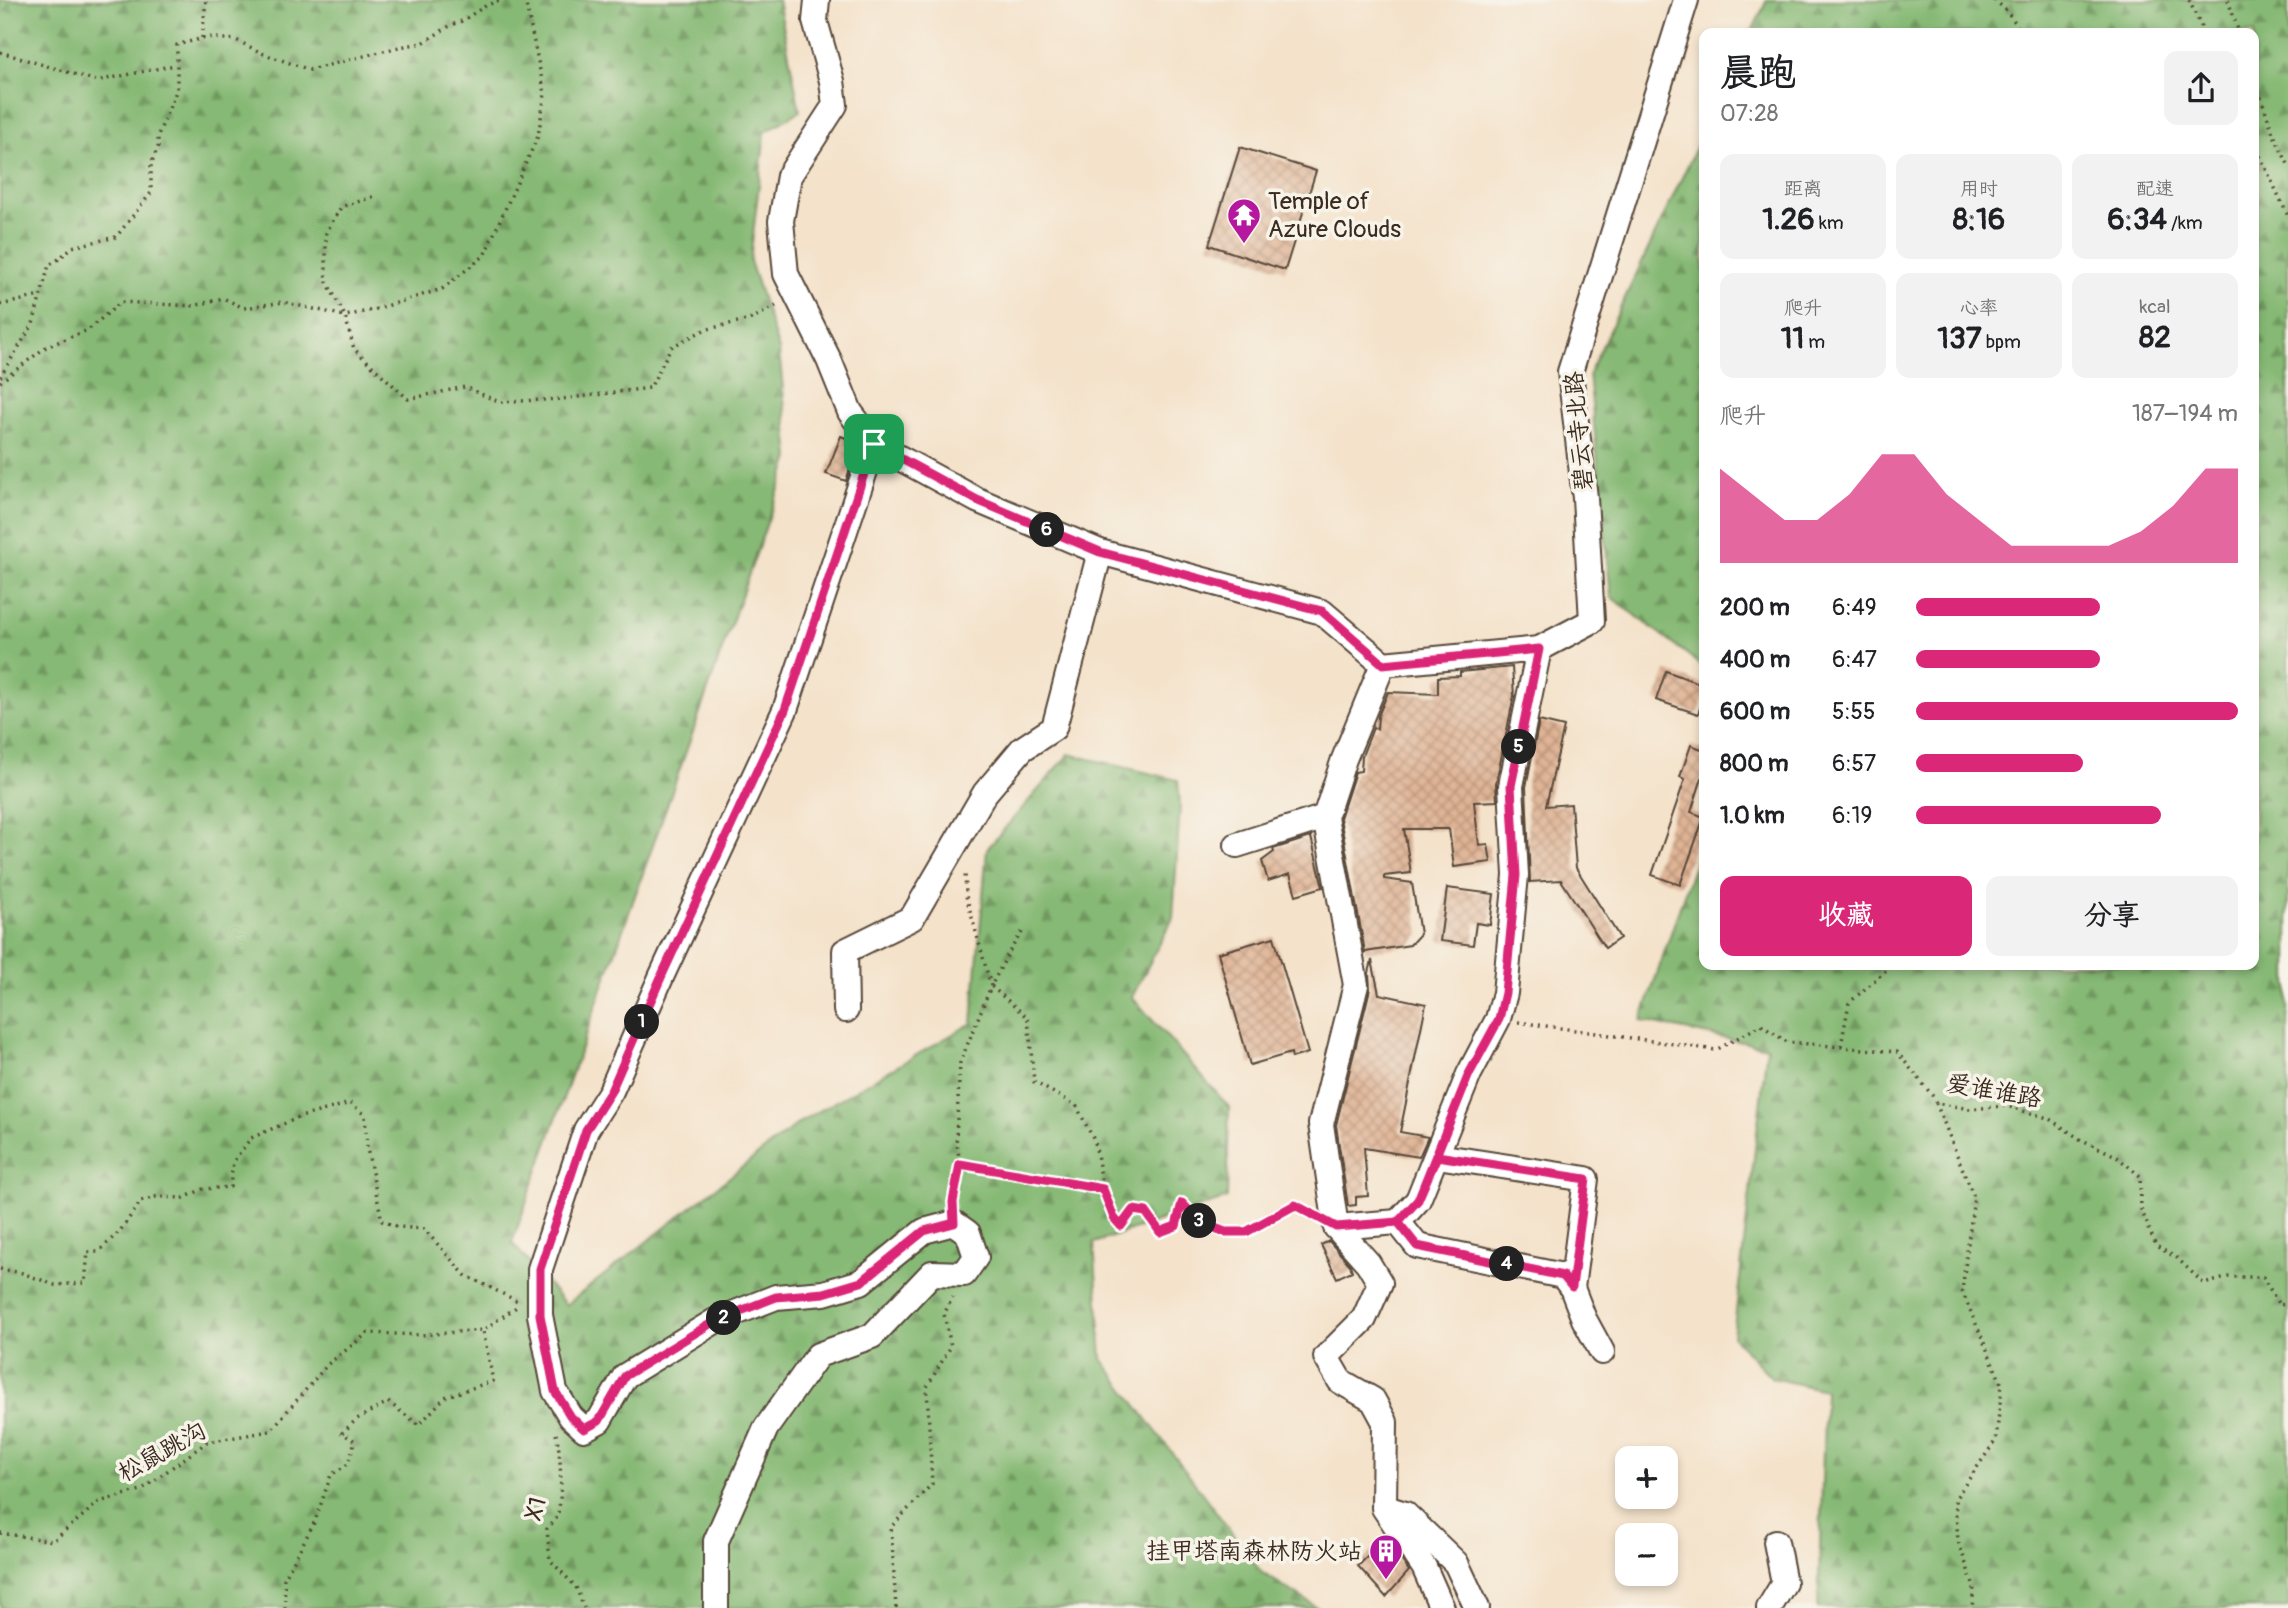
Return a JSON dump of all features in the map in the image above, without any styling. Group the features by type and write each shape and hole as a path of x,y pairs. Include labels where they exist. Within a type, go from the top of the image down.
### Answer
{"street":[{"path":"817,0 815,21 832,81 835,105 789,176 781,221 786,274 829,360 850,412 874,444 977,500 1100,552 1322,611 1383,664 1325,817 1356,985 1321,1124 1336,1227 1368,1263 1380,1283 1364,1319 1325,1357 1340,1381 1373,1400 1385,1422 1384,1508 1424,1567 1442,1608"},
{"name":"碧云寺北路","path":"1383,664 1539,649 1592,621 1585,498 1570,372 1686,0"},
{"path":"716,1608 716,1541 766,1428 818,1355 872,1336 932,1273 964,1275 976,1257 968,1233 954,1223 924,1231 861,1282 824,1293 776,1297 715,1321 625,1376 599,1421 584,1429 571,1417 555,1391 540,1315 540,1269 586,1130 611,1091 785,710 874,444"},
{"path":"846,1010 845,951 912,918 985,793 1022,749 1054,728 1100,552"},
{"path":"1336,1227 1398,1222 1418,1200 1469,1074 1499,1019 1505,993 1516,875 1511,786 1539,649"},
{"path":"1237,845 1325,817"},
{"path":"1437,1156 1586,1179 1572,1287"},
{"path":"1398,1222 1417,1246 1563,1276 1572,1287 1584,1319 1602,1352"},
{"path":"1384,1508 1405,1514 1456,1563 1477,1608"},
{"path":"1769,1608 1784,1583 1776,1542"}],"path":[{"path":"202,38 206,0"},
{"path":"0,380 33,324 49,265 72,247 116,237 151,193 151,164 177,89 177,45 202,38 236,40 264,54 310,70 423,43 450,25 502,0"},
{"path":"0,380 46,347 88,330 121,302 194,306 223,298 244,308 283,302 345,316 442,289 484,256 538,136 545,94 525,0"},
{"path":"1994,0 2006,9 2019,28"},
{"path":"2189,0 2202,28"},
{"path":"2228,0 2237,28"},
{"path":"0,52 97,81 176,65"},
{"path":"2259,92 2273,133 2288,164"},
{"path":"2259,154 2288,216"},
{"path":"373,197 341,207 326,233 326,280 345,316 354,349 408,399 465,387 499,402 562,399 650,388 671,347 704,330 751,319 797,295"},
{"path":"0,305 40,296"},
{"path":"965,871 966,896 991,986 1028,1018 1034,1082 1076,1105 1095,1142 1103,1189 1114,1218 1121,1226 1133,1210 1146,1212 1160,1232 1176,1226 1182,1203 1200,1222 1225,1232 1246,1232 1295,1205 1336,1227"},
{"path":"954,1223 953,1202 960,1164 956,1137 960,1063 991,986 1009,951 1023,932"},
{"path":"1840,1047 1849,1003 1886,970"},
{"name":"爱谁谁路","path":"1499,1019 1716,1050 1761,1025 1787,1042 1897,1052 1933,1095 1936,1103 1970,1109 2006,1106 2048,1118 2080,1139 2116,1156 2140,1176 2141,1209 2156,1247 2177,1258 2204,1284 2229,1277 2263,1277 2280,1305 2288,1304"},
{"path":"0,1269 22,1273 55,1285 85,1283 88,1252 98,1252 120,1231 141,1201 155,1197 184,1198 203,1189 230,1187 233,1162 251,1138 297,1118 350,1103 365,1115 367,1148 382,1221 399,1227 424,1229 465,1275 523,1303 483,1330 493,1381 445,1397 419,1425 388,1402 357,1419 342,1433 355,1441 348,1464 331,1475 316,1521 284,1579 285,1608"},
{"path":"1936,1103 1974,1197 1962,1292 2002,1385 1997,1440 1955,1499 1958,1541 1974,1587 1972,1608"},
{"path":"960,1164 1103,1189"},
{"path":"896,1608 891,1527 932,1484 927,1387 951,1346 944,1314 964,1275"},
{"name":"松鼠跳沟","path":"0,1533 53,1541 99,1502 141,1490 207,1442 270,1431 328,1364 368,1333 419,1335 483,1330"},
{"name":"X1","path":"571,1417 555,1428 561,1451 559,1495 557,1516 547,1529 550,1560 576,1587 584,1608"}],"green space":[{"path":"0,0 778,0 800,111 765,132 750,261 779,350 790,458 512,1243 566,1305 800,1122 972,1023 987,849 1069,754 1178,780 1180,806 1173,918 1132,997 1229,1107 1227,1198 1094,1243 1102,1359 1261,1572 1318,1608 0,1608"},
{"path":"1767,0 2288,0 2288,1608 1818,1608 1825,1390 1772,1378 1733,1337 1767,1047 1641,1021 1699,851 1699,970 2259,970 2259,28 1753,28"},
{"path":"1699,142 1699,663 1611,597 1589,374"}],"building":[{"path":"1240,147 1316,171 1285,270 1209,245"},
{"path":"841,436 853,441 857,447 846,481 826,474"},
{"path":"1512,667 1514,696 1496,783 1497,801 1474,802 1479,845 1488,844 1491,862 1454,867 1449,829 1404,829 1411,873 1384,876 1384,879 1412,883 1420,934 1410,945 1365,952 1340,818 1355,772 1361,771 1362,756 1373,728 1377,729 1378,716 1388,692 1438,694 1438,677"},
{"path":"1666,671 1699,683 1698,714 1656,700"},
{"path":"1539,721 1564,727 1546,806 1571,804 1576,868 1620,938 1605,948 1561,880 1530,882 1526,787"},
{"path":"1691,745 1699,748 1699,787 1691,812 1699,815 1699,831 1680,885 1652,875 1685,779 1680,777"},
{"path":"1311,837 1323,887 1296,895 1290,874 1268,881 1262,861 1274,852 1273,849"},
{"path":"1447,888 1494,894 1490,925 1476,923 1473,945 1440,941"},
{"path":"1274,937 1308,1053 1292,1058 1291,1053 1250,1065 1218,953"},
{"path":"1372,960 1379,994 1426,1004 1400,1132 1428,1137 1419,1157 1364,1148 1368,1196 1356,1197 1356,1205 1348,1206 1336,1125 1370,989"},
{"path":"1329,1241 1352,1271 1337,1278 1321,1245"},
{"name":"挂甲塔南森林防火站","path":"1386,1538 1409,1571 1386,1597 1358,1566"}],"place":[{"name":"Temple of Azure Clouds","path":"1244,245"},
{"name":"挂甲塔南森林防火站","path":"1386,1581"}],"route":[{"path":"874,444 785,710 611,1091 586,1130 540,1269 540,1315 555,1391 571,1417 584,1429 599,1421 625,1376 715,1321 776,1297 824,1293 861,1282 924,1231 954,1223 953,1202 960,1164 1103,1189 1114,1218 1121,1226 1133,1210 1146,1212 1160,1232 1176,1226 1182,1203 1200,1222 1225,1232 1246,1232 1295,1205 1336,1227 1398,1222 1418,1200 1437,1156 1586,1179 1572,1287 1563,1276 1417,1246 1398,1222 1418,1200 1469,1074 1499,1019 1505,993 1516,875 1511,786 1539,649 1383,664 1322,611 1100,552 977,500 874,444"}]}
